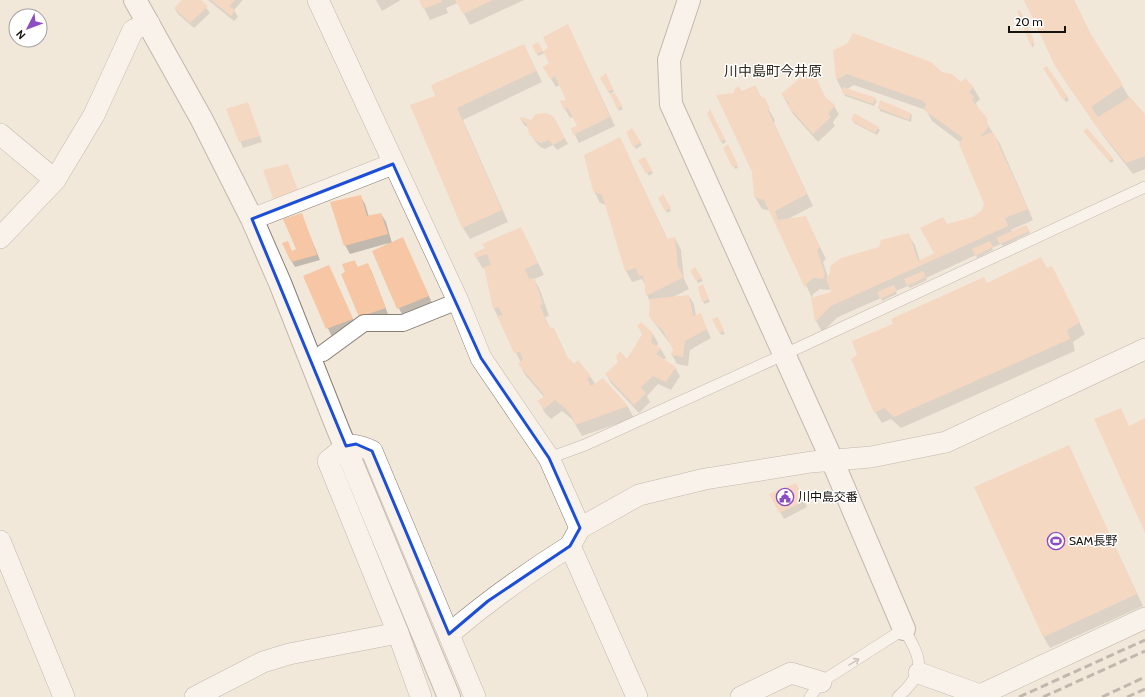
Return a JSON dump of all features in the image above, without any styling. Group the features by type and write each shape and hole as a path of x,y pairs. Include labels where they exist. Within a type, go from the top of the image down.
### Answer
{"street":[{"path":"135,0 202,120 252,219 280,283 448,697"},
{"path":"318,0 458,301 481,358 549,458 580,528"},
{"path":"689,0 669,60 671,104 783,355 832,460 904,629"},
{"path":"0,238 55,180 94,115 133,30 149,23"},
{"path":"0,134 55,180"},
{"path":"252,219 393,164"},
{"path":"323,353 364,323 403,323 458,301"},
{"path":"449,634 488,601 532,570 570,546 580,528 639,496 705,479 811,462 871,457 946,442 1145,349"},
{"path":"421,697 398,633 328,461 346,446 356,444 372,451 476,697"},
{"path":"0,541 64,697"},
{"path":"570,546 637,697"},
{"path":"919,673 980,695 1145,618"},
{"path":"195,697 263,662 289,654 398,633"},
{"path":"741,697 791,673 815,690"}],"lane":[{"path":"549,458 592,442 1145,187"},
{"path":"815,690 904,629 918,652 919,673 912,685 898,697"}],"highlighted area":[{"path":"393,164 481,358 549,458 580,528 570,546 488,601 449,634 372,451 356,444 346,446 252,219"}],"building":[{"path":"182,0 201,0 208,6 190,23 174,8"},
{"path":"211,0 235,0 229,6 235,10 231,16"},
{"path":"419,0 442,0 442,2 423,9"},
{"path":"455,0 493,0 463,14"},
{"path":"1024,0 1074,0 1089,31 1123,85 1091,107 1098,117 1130,97 1145,114 1145,156 1126,163 1096,126 1055,66"},
{"path":"1020,10 1034,40 1031,47 1017,11"},
{"path":"568,24 610,117 573,135 571,128 577,126 568,108 564,110 560,101 566,100 555,76 550,79 543,67 549,63 543,51 548,48 543,37"},
{"path":"853,33 931,62 942,72 952,74 961,82 965,78 974,87 969,92 974,97 972,100 987,118 988,128 979,137 993,132 1028,209 1005,218 1008,226 831,306 815,322 811,298 831,292 826,278 830,273 830,266 841,258 879,247 881,240 909,233 918,261 934,253 920,228 943,217 947,224 973,217 982,210 984,204 959,144 963,138 924,110 926,104 923,101 847,74 836,80 833,50 847,44"},
{"path":"538,42 543,51 536,54 532,45"},
{"path":"524,44 536,71 457,108 502,210 462,228 410,105 435,96 431,85"},
{"path":"1047,66 1068,97 1063,100 1043,68"},
{"path":"812,68 825,97 835,105 828,114 831,117 813,134 787,105 789,103 781,94"},
{"path":"606,73 613,89 608,92 600,78"},
{"path":"756,85 760,96 765,98 770,108 768,111 807,194 775,211 778,220 806,216 820,247 817,250 825,274 823,279 814,278 807,283 805,288 764,200 754,197 752,172 716,95 734,93 734,90 738,86 742,91"},
{"path":"843,87 876,98 873,104 842,93"},
{"path":"615,93 622,106 617,109 610,94"},
{"path":"880,100 911,113 909,120 878,108"},
{"path":"248,102 260,136 239,142 226,109"},
{"path":"710,109 725,139 721,142 707,114"},
{"path":"547,113 554,117 565,138 553,145 549,140 541,143 536,141 529,134 527,124 519,119 522,117 531,120 536,114"},
{"path":"854,113 879,127 875,133 851,120"},
{"path":"632,128 641,142 633,147 626,132"},
{"path":"1087,128 1113,158 1109,161 1083,131"},
{"path":"620,137 667,239 675,237 678,267 684,277 646,296 643,275 639,276 636,268 625,271 602,195 593,191 584,155"},
{"path":"728,144 738,165 732,167 723,148"},
{"path":"645,157 652,170 646,174 638,160"},
{"path":"288,164 300,195 275,204 263,170"},
{"path":"663,194 671,208 665,211 658,198"},
{"path":"361,195 367,216 381,213 388,234 344,246 330,202"},
{"path":"302,213 317,255 291,262 282,243 288,241 292,251 296,249 283,219"},
{"path":"1026,225 1030,231 1000,244 996,238"},
{"path":"521,227 538,263 525,269 529,279 534,278 543,304 540,306 549,327 554,328 566,355 574,364 578,360 591,376 587,379 591,386 603,378 628,406 575,425 572,416 555,400 544,409 537,401 545,396 518,364 523,359 520,352 514,353 497,316 503,315 498,307 493,309 484,267 491,265 487,254 475,258 474,253 485,248 482,244"},
{"path":"403,237 429,296 397,309 372,251"},
{"path":"990,241 993,247 975,256 972,249"},
{"path":"1041,257 1047,268 1052,266 1080,322 1067,330 1070,339 894,417 884,408 874,413 851,359 857,355 852,341 893,324 891,319 984,277 987,283"},
{"path":"355,260 357,267 368,263 386,308 359,317 341,274 345,272 342,264"},
{"path":"329,265 353,319 326,329 303,276"},
{"path":"695,267 702,278 696,281 690,271"},
{"path":"923,271 926,277 907,286 904,279"},
{"path":"703,284 709,299 702,302 698,287"},
{"path":"894,285 897,291 880,299 877,292"},
{"path":"689,295 693,316 701,313 707,329 685,341 683,357 671,355 673,349 663,331 649,317 650,299"},
{"path":"718,317 724,331 719,333 712,319"},
{"path":"641,322 653,333 651,343 661,348 656,354 676,367 666,382 653,376 641,387 646,393 634,405 605,374 618,362 616,356 620,351 627,359 643,333 637,326"},
{"path":"1121,408 1129,426 1145,418 1145,533 1094,419"},
{"name":"SAM長野","path":"1069,445 1137,594 1043,637 974,487"},
{"path":"796,483 805,501 779,513 769,494"}],"railway":[{"path":"1019,697 1145,640"},
{"path":"1043,697 1145,651"},
{"path":"1102,697 1145,677"},
{"path":"1127,697 1145,689"}],"place":[{"name":"川中島交番","path":"785,497"},
{"name":"SAM長野","path":"1056,541"}],"district":[{"name":"川中島町今井原","path":"773,71"}]}
